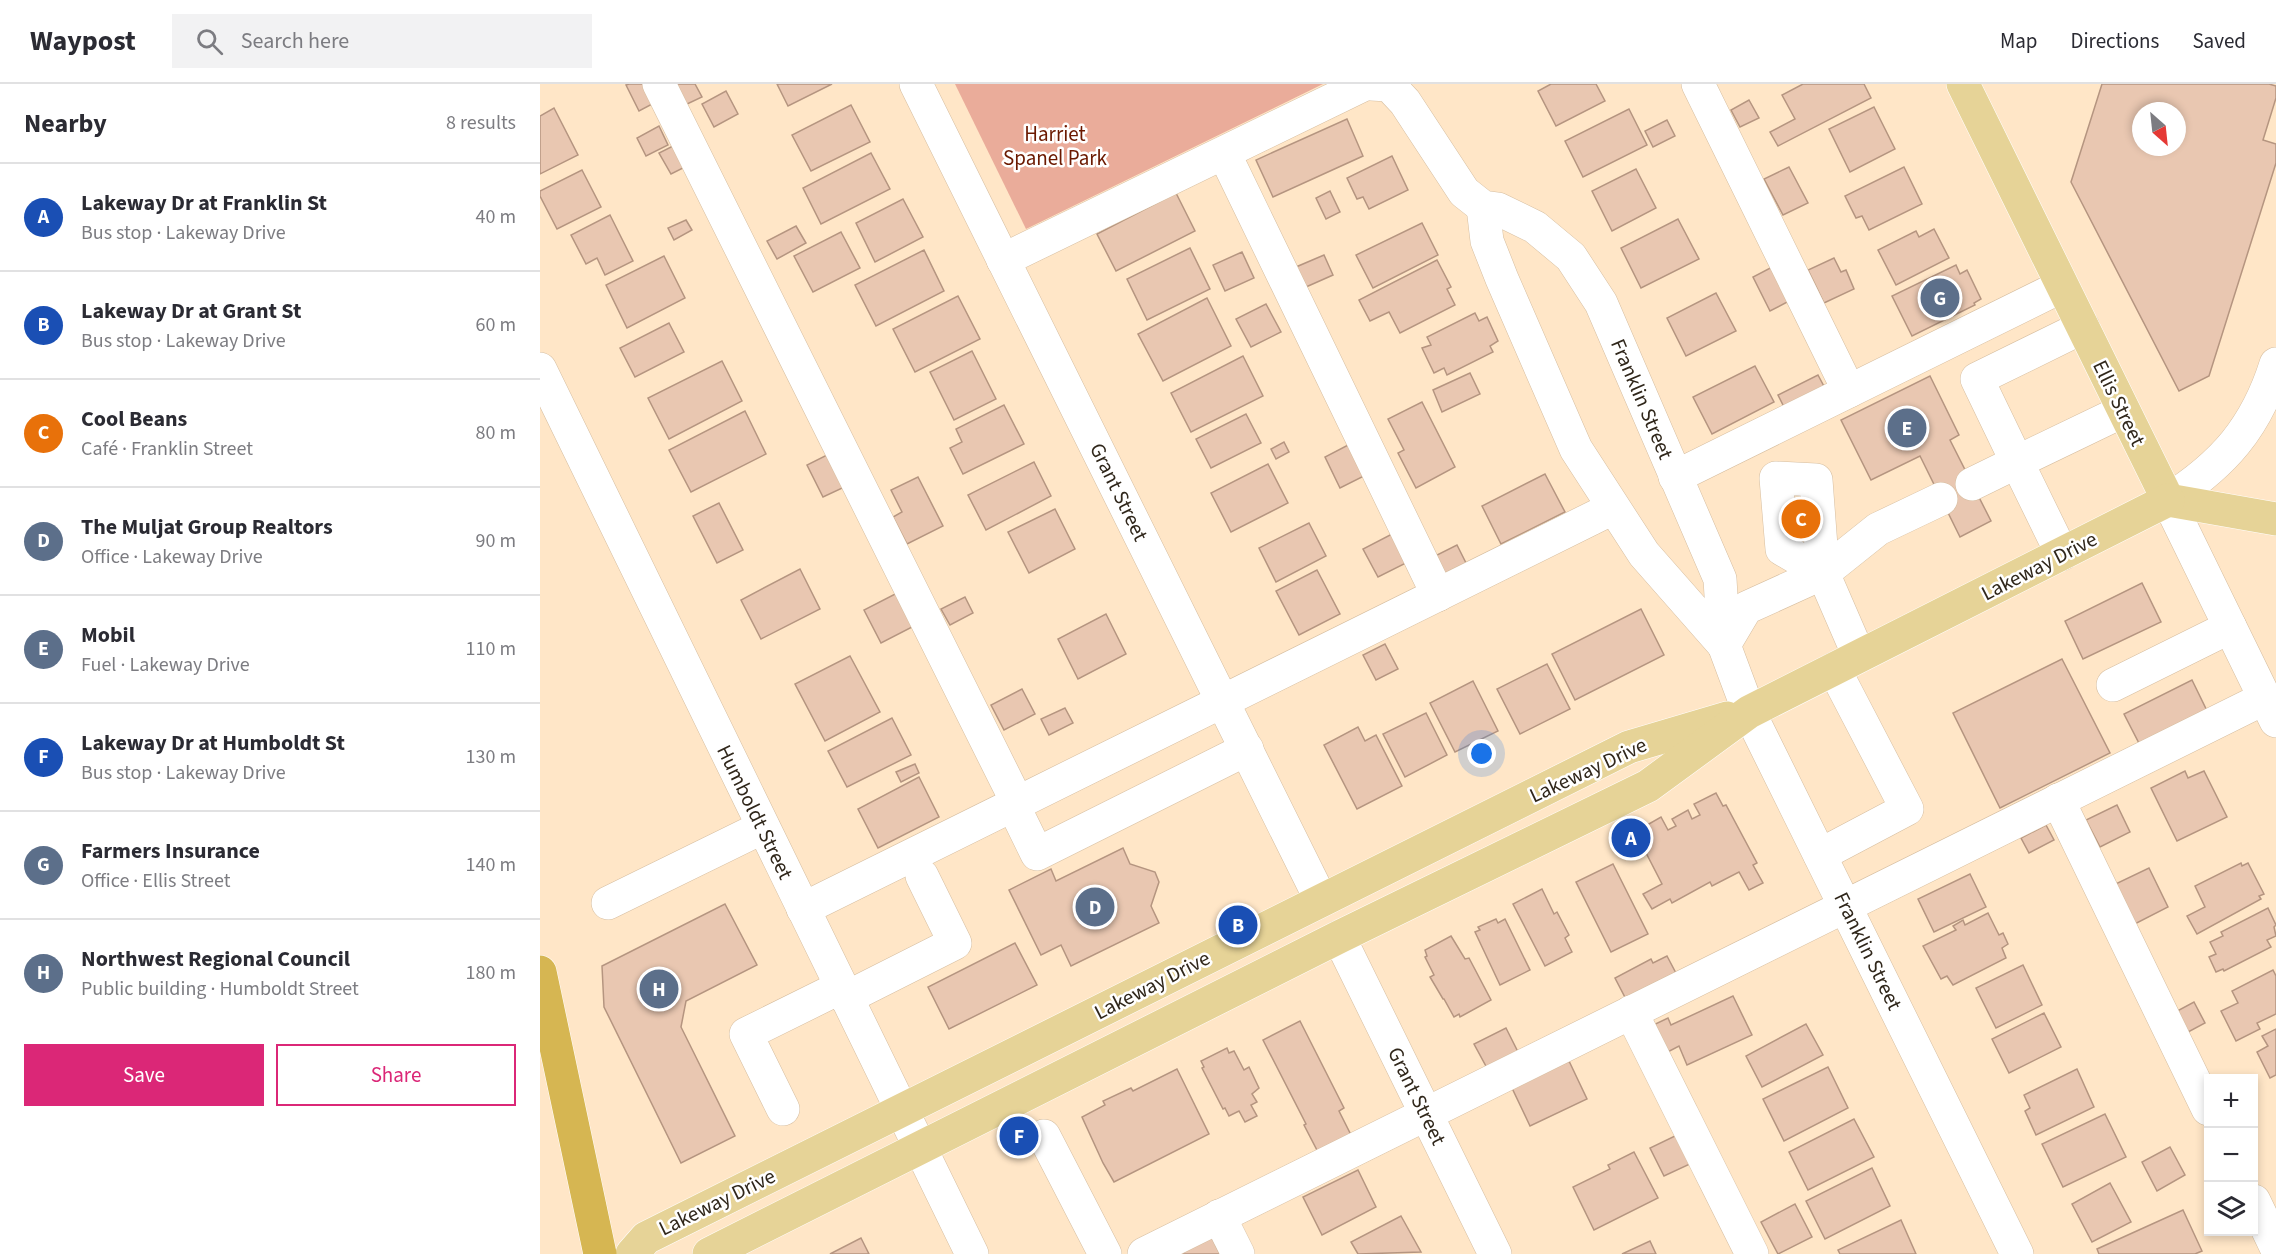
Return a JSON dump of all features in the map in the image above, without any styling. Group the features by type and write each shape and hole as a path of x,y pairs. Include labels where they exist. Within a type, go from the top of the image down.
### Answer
{"highway":[{"path":"540,972 600,1254"}],"main road":[{"name":"Ellis Street","path":"1963,84 2168,500"},
{"path":"2168,500 2276,519"},
{"name":"Lakeway Drive","path":"709,1254 1648,786 1749,712 2168,500"},
{"name":"Lakeway Drive","path":"633,1254 646,1238 1629,747 1749,712"},
{"path":"1233,991 1236,979 1245,966 1315,921 1321,900"}],"street":[{"path":"659,84 1015,804 1037,854 1246,749"},
{"name":"Grant Street","path":"916,84 1321,900"},
{"path":"1004,260 1365,84"},
{"name":"Franklin Street","path":"1371,84 1389,85 1405,102 1464,192 1482,207 1498,209 1535,227 1570,257 1600,303 1720,579 1724,645 1749,712 2017,1254"},
{"path":"1698,84 1849,391"},
{"path":"1224,153 1438,595"},
{"name":"Franklin Street","path":"1482,207 1487,241 1576,449 1644,554 1724,645"},
{"path":"1675,477 2062,286"},
{"path":"2062,554 1977,379 2083,327"},
{"path":"2168,500 2197,482 2237,444 2268,390 2276,364"},
{"name":"Humboldt Street","path":"540,369 972,1254"},
{"path":"1972,484 2124,411"},
{"path":"1724,645 1746,608 1824,573 1878,529 1941,499"},
{"name":"Ellis Street","path":"2168,500 2270,710"},
{"path":"802,909 1613,508"},
{"path":"1820,855 1907,809 1847,663 1824,573"},
{"path":"2113,685 2230,627"},
{"path":"1144,1254 2058,800 2270,710"},
{"path":"2058,800 2204,1101"},
{"path":"608,903 763,827"},
{"path":"783,1109 746,1034 955,943 922,876"},
{"name":"Grant Street","path":"1339,938 1495,1254"},
{"path":"1631,1012 1752,1254"},
{"path":"1044,1136 1106,1254"},
{"path":"2258,1211 2276,1247"},
{"path":"1220,1216 1238,1254"}],"green space":[{"name":"Harriet Spanel Park","path":"955,84 1323,84 1026,229"}],"building":[{"path":"649,84 658,101 639,111 626,85"},
{"path":"674,84 695,84 702,97 685,105"},
{"path":"777,84 832,84 788,106"},
{"path":"1551,84 1596,84 1605,101 1556,126 1538,91"},
{"path":"1803,84 1864,84 1871,98 1778,146 1770,132 1795,119 1782,95"},
{"path":"2102,84 2269,84 2276,86 2276,98 2263,140 2276,144 2276,163 2209,376 2179,391 2071,182"},
{"path":"726,91 738,114 714,127 702,104"},
{"path":"1749,100 1759,118 1740,127 1731,110"},
{"path":"851,105 870,142 811,171 792,135"},
{"path":"1874,107 1895,149 1850,172 1829,129"},
{"path":"554,108 578,155 540,174 540,116"},
{"path":"1629,109 1647,145 1583,177 1565,141"},
{"path":"1347,119 1363,156 1273,197 1256,160"},
{"path":"1667,120 1675,136 1653,147 1645,131"},
{"path":"659,126 668,145 646,156 637,138"},
{"path":"677,144 689,165 671,174 659,153"},
{"path":"871,153 890,189 821,224 803,188"},
{"path":"1392,156 1408,190 1369,209 1363,197 1357,199 1347,178"},
{"path":"1789,167 1808,203 1783,215 1764,179"},
{"path":"1904,167 1922,204 1869,230 1862,216 1856,218 1845,196"},
{"path":"1636,169 1656,208 1612,231 1592,191"},
{"path":"582,170 601,207 557,229 540,196 540,191"},
{"path":"1330,191 1340,212 1326,219 1316,198"},
{"path":"1176,193 1195,231 1116,271 1097,234"},
{"path":"903,199 923,237 875,262 856,223"},
{"path":"610,215 633,261 605,275 597,258 586,264 571,235"},
{"path":"1678,219 1699,259 1641,288 1621,248"},
{"path":"686,220 692,230 674,240 668,228"},
{"path":"1422,223 1438,255 1373,288 1356,255"},
{"path":"796,226 806,243 777,259 767,241"},
{"path":"1934,229 1949,258 1896,285 1878,250 1916,231 1919,237"},
{"path":"841,232 860,268 813,292 794,256"},
{"path":"1190,248 1210,289 1147,320 1127,279"},
{"path":"924,250 944,291 876,326 855,285"},
{"path":"1242,252 1254,278 1225,291 1213,265"},
{"path":"1324,255 1333,275 1306,287 1296,267"},
{"path":"664,256 685,298 627,328 606,285"},
{"path":"1834,258 1841,272 1846,270 1854,289 1824,303 1808,270"},
{"path":"1437,260 1451,287 1447,289 1455,305 1400,333 1389,312 1370,321 1359,300"},
{"path":"1776,265 1793,299 1770,311 1753,277"},
{"path":"1956,265 1960,274 1967,270 1981,299 1974,303 1975,305 1912,336 1892,296"},
{"path":"1716,293 1736,331 1686,356 1667,318"},
{"path":"958,296 980,339 915,372 893,329"},
{"path":"1207,298 1231,346 1163,381 1138,334"},
{"path":"1266,304 1281,332 1251,347 1236,319"},
{"path":"1475,313 1479,321 1487,317 1498,341 1490,346 1493,352 1447,375 1444,368 1434,373 1422,348 1431,345 1427,337"},
{"path":"669,323 684,352 635,377 620,348"},
{"path":"972,351 996,399 954,420 930,372"},
{"path":"1243,356 1263,396 1191,432 1171,393"},
{"path":"722,361 742,401 669,439 648,398"},
{"path":"1755,366 1774,402 1712,434 1693,397"},
{"path":"1470,373 1480,394 1442,412 1433,390"},
{"path":"1818,375 1827,392 1787,413 1778,395"},
{"path":"1930,376 1959,435 1950,440 1991,521 1960,537 1920,456 1871,480 1841,420"},
{"path":"1422,402 1455,467 1416,488 1398,453 1404,450 1388,419"},
{"path":"1004,405 1024,444 963,474 950,448 962,442 956,429"},
{"path":"745,411 766,454 691,492 669,450"},
{"path":"1246,414 1261,443 1211,468 1196,439"},
{"path":"1284,442 1289,452 1276,459 1271,449"},
{"path":"1350,444 1366,475 1340,488 1325,457"},
{"path":"835,451 851,484 823,497 807,465"},
{"path":"1034,462 1051,496 986,530 968,495"},
{"path":"1268,464 1288,503 1231,532 1211,493"},
{"path":"1545,474 1565,512 1501,544 1482,506"},
{"path":"918,477 943,526 907,544 893,517 902,512 891,490"},
{"path":"1812,499 1814,539 1790,540 1789,500"},
{"path":"719,503 743,550 717,563 693,516"},
{"path":"1055,509 1075,549 1029,573 1008,532"},
{"path":"1309,523 1326,556 1276,582 1259,548"},
{"path":"1392,534 1406,563 1378,577 1363,549"},
{"path":"1457,545 1467,565 1440,579 1429,559"},
{"path":"800,569 820,609 761,639 741,600"},
{"path":"1317,570 1340,614 1299,635 1276,591"},
{"path":"2142,583 2161,622 2083,659 2065,621"},
{"path":"901,591 918,624 881,643 864,610"},
{"path":"965,597 973,613 950,625 941,609"},
{"path":"1641,609 1664,655 1575,700 1552,654"},
{"path":"1106,614 1126,654 1078,679 1058,639"},
{"path":"1385,644 1398,669 1376,680 1363,655"},
{"path":"850,656 880,712 825,741 795,684"},
{"path":"2062,659 2110,753 2000,808 1953,713"},
{"path":"1547,664 1570,709 1520,734 1497,689"},
{"path":"2192,680 2210,717 2143,751 2124,714"},
{"path":"1473,681 1498,731 1455,752 1430,703"},
{"path":"1022,689 1035,714 1004,730 991,705"},
{"path":"1065,708 1073,723 1049,735 1041,719"},
{"path":"1426,713 1447,755 1405,777 1383,734"},
{"path":"892,718 911,755 847,787 828,751"},
{"path":"1358,727 1365,741 1376,735 1402,786 1357,809 1324,745"},
{"path":"915,764 919,773 901,782 896,772"},
{"path":"2185,771 2188,778 2204,771 2227,817 2177,841 2151,788"},
{"path":"919,777 939,817 878,848 858,809"},
{"path":"1716,793 1723,806 1726,805 1757,863 1753,865 1763,883 1749,890 1739,872 1712,886 1710,882 1672,903 1670,899 1652,909 1643,894 1662,884 1642,845 1647,842 1640,829 1661,817 1668,830 1676,826 1672,819 1688,810 1692,819 1700,815 1694,804"},
{"path":"2117,805 2130,832 2100,847 2086,820"},
{"path":"2046,825 2054,840 2029,853 2021,838"},
{"path":"1123,848 1130,864 1155,872 1159,882 1151,906 1159,923 1071,966 1061,945 1041,955 1009,890 1051,869 1056,881"},
{"path":"2241,863 2242,866 2248,863 2264,894 2259,896 2261,899 2197,934 2187,916 2205,907 2195,886"},
{"path":"1613,864 1648,934 1611,952 1576,882"},
{"path":"2149,868 2168,907 2125,929 2105,889"},
{"path":"1970,874 1986,907 1934,932 1918,899"},
{"path":"1542,889 1554,914 1557,912 1569,935 1565,938 1572,952 1545,966 1513,904"},
{"path":"725,904 757,965 686,1001 681,1027 735,1136 681,1163 604,1007 602,966"},
{"path":"2268,908 2276,925 2274,927 2276,936 2267,940 2271,947 2224,971 2223,969 2216,972 2209,957 2216,954 2210,942 2223,936 2221,932"},
{"path":"1988,913 1999,935 2003,933 2008,944 2002,948 2006,958 1953,985 1947,976 1941,979 1923,946 1956,930 1953,926 1963,920 1965,925"},
{"path":"1496,919 1498,923 1505,919 1530,970 1500,985 1475,932 1480,930 1478,927"},
{"path":"1451,936 1465,959 1469,958 1491,1000 1460,1017 1459,1014 1454,1017 1430,977 1434,975 1425,957 1427,956 1425,950"},
{"path":"1015,943 1037,985 949,1029 928,987"},
{"path":"1667,956 1678,977 1629,1005 1615,978 1651,959 1653,963"},
{"path":"2023,965 2042,1005 1996,1028 1976,988"},
{"path":"2273,970 2276,976 2276,1014 2257,1023 2260,1029 2236,1041 2221,1011 2238,1003 2232,991"},
{"path":"1733,996 1752,1035 1687,1065 1679,1046 1662,1055 1649,1027 1668,1018 1671,1025"},
{"path":"2194,1002 2205,1023 2177,1038 2166,1017"},
{"path":"2044,1013 2061,1047 2009,1073 1992,1039"},
{"path":"1300,1021 1344,1108 1339,1111 1352,1137 1319,1154 1263,1040"},
{"path":"1806,1024 1823,1055 1762,1087 1746,1056"},
{"path":"1506,1028 1518,1052 1487,1068 1474,1044"},
{"path":"2276,1029 2276,1075 2270,1078 2257,1052 2268,1046 2262,1036"},
{"path":"1227,1048 1229,1053 1234,1051 1244,1070 1249,1067 1259,1088 1252,1094 1257,1102 1251,1105 1257,1116 1245,1122 1239,1111 1229,1116 1225,1108 1223,1109 1202,1068 1204,1067 1201,1061"},
{"path":"1569,1061 1587,1099 1530,1126 1512,1088"},
{"path":"1828,1067 1848,1108 1784,1141 1763,1099"},
{"path":"1177,1069 1209,1134 1114,1182 1082,1117 1105,1105 1103,1101 1131,1088 1133,1091"},
{"path":"2077,1069 2094,1107 2036,1135 2025,1111 2030,1108 2024,1095"},
{"path":"2105,1114 2126,1157 2063,1187 2042,1144"},
{"path":"1854,1119 1874,1157 1808,1190 1789,1152"},
{"path":"1677,1135 1690,1164 1664,1176 1650,1148"},
{"path":"2170,1147 2185,1175 2157,1191 2142,1162"},
{"path":"1634,1152 1658,1198 1594,1230 1573,1187 1610,1169 1608,1165"},
{"path":"1872,1168 1890,1206 1825,1239 1806,1201"},
{"path":"1358,1170 1376,1207 1322,1235 1303,1197"},
{"path":"2110,1183 2131,1222 2092,1242 2072,1204"},
{"path":"1795,1204 1812,1237 1778,1254 1761,1222"},
{"path":"2183,1210 2202,1251 2195,1254 2099,1254 2097,1249"},
{"path":"1401,1216 1421,1252 1358,1254 1351,1242"},
{"path":"1901,1220 1916,1254 1840,1254 1838,1250"},
{"path":"1211,1236 1220,1254 1180,1254"},
{"path":"861,1238 869,1254 830,1254"},
{"path":"1650,1241 1656,1254 1622,1254"}],"place":[{"name":"Farmers Insurance","path":"1940,298"},
{"name":"Mobil","path":"1907,428"},
{"name":"Cool Beans","path":"1801,519"},
{"name":"Lakeway Dr at Franklin St","path":"1631,838"},
{"name":"The Muljat Group Realtors","path":"1095,907"},
{"name":"Lakeway Dr at Grant St","path":"1238,925"},
{"name":"Northwest Regional Council","path":"659,989"},
{"name":"Lakeway Dr at Humboldt St","path":"1019,1136"}]}
